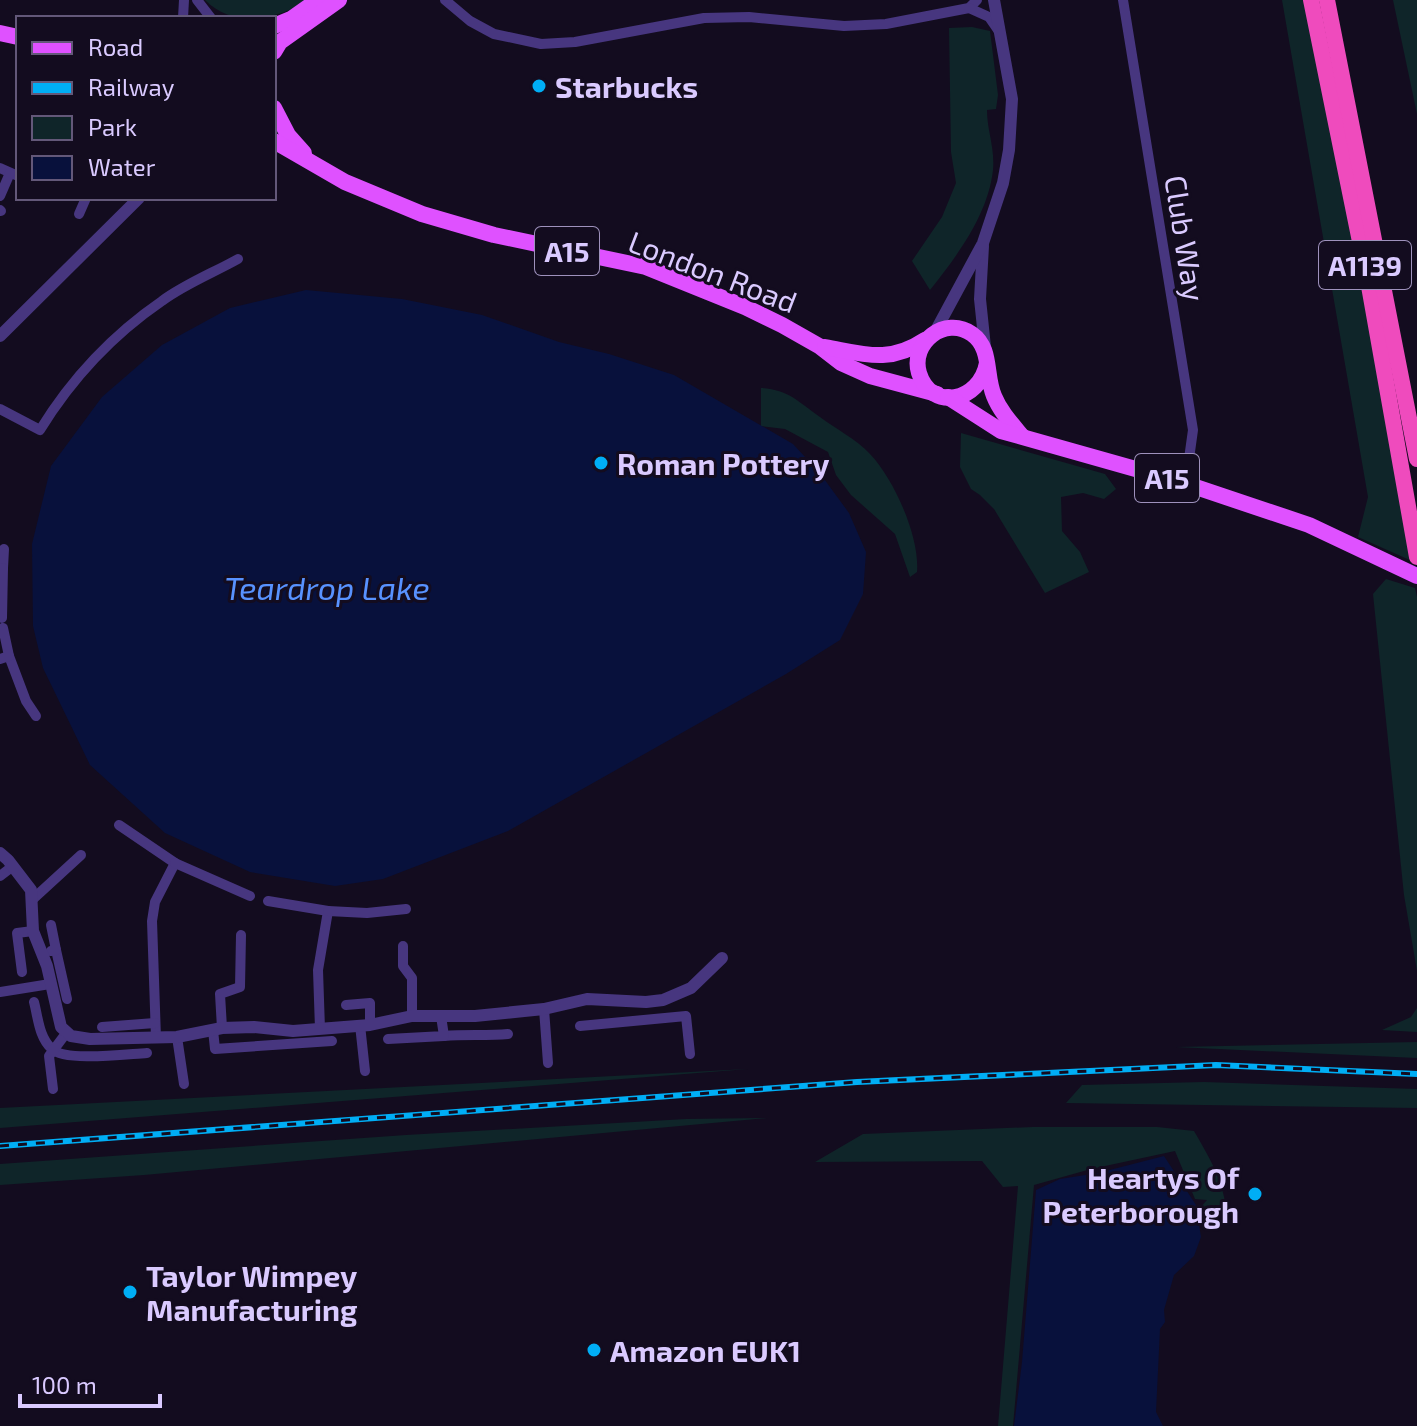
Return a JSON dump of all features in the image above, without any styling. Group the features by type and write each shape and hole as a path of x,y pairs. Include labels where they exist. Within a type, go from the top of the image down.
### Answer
{"highway":[{"name":"A1139","path":"1311,0 1369,286 1417,557"},
{"name":"A1139","path":"1327,0 1417,459"}],"main road":[{"path":"276,25 291,19 318,0"},
{"path":"276,49 280,42 339,0"},
{"name":"London Road","path":"276,112 288,135 313,163"},
{"name":"London Road","path":"276,142 345,182 422,214 494,235 646,267 745,307 819,346 841,363 870,376 942,396 1001,431 1178,481 1309,525 1417,576"},
{"name":"A15","path":"942,396 928,389 918,370 920,349 930,336 955,328 965,330 981,343 986,358"},
{"name":"London Road","path":"819,346 880,356 904,352 930,336"},
{"path":"942,396 959,397 971,393 985,374 986,358"},
{"path":"986,358 995,399 1004,416 1023,437"}],"street":[{"path":"197,0 209,16"},
{"path":"445,0 470,21 494,34 541,44 575,42 704,18 749,17 806,25 886,24 973,4 989,17 1001,37"},
{"path":"930,336 983,243 1003,183 1009,150 1012,99 997,0"},
{"name":"Club Way","path":"1123,0 1193,430 1188,466 1178,481"},
{"path":"0,196 9,172"},
{"path":"0,336 137,200"},
{"path":"983,243 980,299 986,358"},
{"path":"0,409 40,430 73,380 121,331 164,299 232,259"},
{"path":"4,549 1,568 5,657 36,716"},
{"path":"119,825 175,863 250,896"},
{"path":"0,853 31,890 33,931"},
{"path":"33,899 81,855"},
{"path":"156,1038 152,921 155,902 175,863"},
{"path":"0,876 13,866"},
{"path":"268,901 328,911 367,913 406,909"},
{"path":"320,1029 318,970 328,911"},
{"path":"51,925 50,984 61,1027 71,1036 90,1039 177,1037 217,1029 320,1029 412,1016 475,1016 544,1009 587,999 646,1002 673,997 691,988 722,958"},
{"path":"22,972 16,927 33,931 49,951 67,999"},
{"path":"241,935 240,987 220,994 215,1049 332,1041"},
{"path":"403,946 403,966 412,978 412,1016"},
{"path":"0,992 50,984"},
{"path":"34,1002 43,1037 53,1052 68,1056 147,1053"},
{"path":"645,1021 646,1002"},
{"path":"346,1005 370,1003 365,1025 365,1071"},
{"path":"544,1009 548,1063"},
{"path":"441,1016 444,1036"},
{"path":"580,1026 686,1016 690,1054"},
{"path":"102,1027 155,1023"},
{"path":"267,1046 268,1028"},
{"path":"53,1089 49,1056 67,1032"},
{"path":"388,1039 508,1034"},
{"path":"177,1037 184,1084"}],"green space":[{"path":"205,0 309,0 270,16 234,16"},
{"path":"1282,0 1305,0 1364,289 1412,561 1358,537 1368,497"},
{"path":"1393,0 1417,0 1417,114"},
{"path":"972,27 990,31 998,95 996,109 987,110 993,170 978,219 930,290 912,261 942,217 956,183 951,152 949,28"},
{"path":"761,388 792,397 870,454 888,478 904,509 914,542 917,572 910,577 895,534 851,495 836,475 828,452 785,429 761,426"},
{"path":"961,433 1105,474 1116,489 1104,499 1083,493 1061,497 1062,531 1080,552 1089,572 1045,593 994,509 971,489 960,467"},
{"path":"1386,579 1415,588 1417,597 1417,971 1404,895 1373,594"},
{"path":"1417,1008 1417,1032 1382,1030 1411,1017"},
{"path":"1417,1042 1417,1058 1176,1047"},
{"path":"748,1069 0,1128 0,1108"},
{"path":"1204,1082 1417,1089 1417,1108 1066,1103 1082,1085"},
{"path":"767,1118 144,1175 0,1185 0,1164 406,1135 686,1119"},
{"path":"1033,1127 1157,1127 1194,1131 1217,1175 1228,1225 1202,1224 1200,1208 1207,1200 1195,1199 1175,1151 1034,1185 1013,1426 998,1426 1018,1186 1003,1187 982,1161 815,1162 863,1134"}],"water":[{"name":"Teardrop Lake","path":"306,290 402,299 482,315 559,342 609,354 674,375 793,444 819,472 849,513 866,552 863,594 840,640 786,674 508,831 383,879 335,886 250,872 165,833 90,765 43,668 33,626 32,544 51,466 102,397 162,345 230,308"},
{"path":"1164,1156 1196,1205 1201,1237 1194,1256 1174,1275 1164,1310 1165,1322 1160,1329 1156,1412 1163,1426 1014,1426 1036,1190 1060,1179"}],"railway":[{"path":"0,1146 857,1082 1216,1065 1417,1074"}],"place":[{"name":"Starbucks","path":"539,86"},
{"name":"Roman Pottery","path":"601,463"},
{"name":"Heartys Of Peterborough","path":"1255,1194"},
{"name":"Taylor Wimpey Manufacturing","path":"130,1292"},
{"name":"Amazon EUK1","path":"594,1350"}]}
